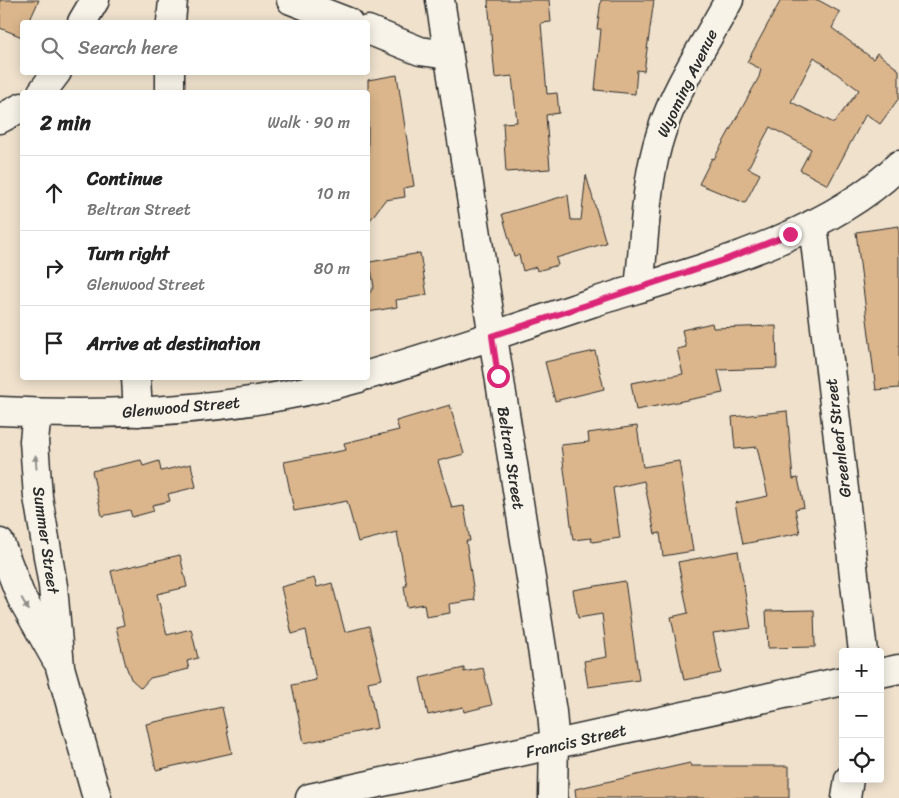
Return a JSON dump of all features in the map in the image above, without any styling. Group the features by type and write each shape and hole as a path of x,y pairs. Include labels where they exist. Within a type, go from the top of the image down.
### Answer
{"street":[{"path":"83,20 95,0"},
{"path":"171,20 173,0"},
{"path":"292,0 343,20"},
{"name":"Beltran Street","path":"440,0 552,712 554,746 553,798"},
{"name":"Wyoming Avenue","path":"639,288 654,157 661,132 675,99 728,0"},
{"path":"370,31 420,51 448,55"},
{"path":"44,90 55,75"},
{"path":"170,75 170,90"},
{"path":"0,119 20,108"},
{"path":"370,374 639,288 768,244 813,224 867,191 899,164"},
{"name":"Greenleaf Street","path":"813,224 863,648"},
{"path":"136,380 138,412"},
{"name":"Glenwood Street","path":"0,412 138,412 236,403 294,393 349,380"},
{"name":"Summer Street","path":"37,413 34,441 38,497 53,586 60,667 97,798"},
{"name":"Summer Street","path":"0,542 21,597 60,667"},
{"path":"884,672 899,669"},
{"name":"Francis Street","path":"310,798 554,746 839,682"},
{"path":"846,798 848,783"}],"building":[{"path":"0,0 39,0 30,20 20,20 20,36 0,28"},
{"path":"488,0 549,0 551,22 541,23 547,94 557,93 559,113 546,115 550,169 506,172 503,123 517,122 512,76 495,78"},
{"path":"601,0 654,0 644,71 637,70 635,94 595,90 601,29 597,29"},
{"path":"781,0 818,0 840,12 832,28 873,59 877,53 899,70 899,98 880,124 866,114 828,185 800,170 811,149 770,127 748,168 760,174 745,203 699,184 759,77 761,69 747,62","holes":["814,57 859,90 834,123 791,102"]},
{"path":"397,75 414,186 404,188 405,197 385,200 370,220 370,90 368,90 368,80"},
{"path":"586,175 606,243 556,258 558,265 537,271 536,267 523,271 519,255 514,256 502,214 568,195 571,220 581,220"},
{"path":"899,226 899,388 876,390 856,232"},
{"path":"420,253 427,295 396,300 397,307 370,312 370,292 374,287 370,262"},
{"path":"712,323 713,328 776,326 777,368 718,370 723,393 636,410 631,383 683,374 677,349 686,347 682,330"},
{"path":"595,351 604,389 555,401 545,362"},
{"path":"450,405 464,454 438,461 452,508 464,506 470,541 466,541 475,600 449,604 450,613 426,617 424,604 407,607 404,586 407,586 397,532 358,542 347,501 294,511 284,462 346,450 344,443 399,430 396,421"},
{"path":"787,411 793,479 798,478 804,507 795,509 800,533 743,544 735,503 768,496 757,447 735,449 732,417"},
{"path":"637,426 643,467 679,461 693,551 663,556 660,533 655,534 644,481 613,488 620,538 592,542 591,538 573,540 561,445 589,442 588,433"},
{"path":"141,460 143,466 159,461 161,471 191,464 196,487 168,494 170,501 152,505 154,511 132,517 130,510 102,516 92,471"},
{"path":"738,551 751,628 713,633 721,673 684,680 671,617 688,613 678,562"},
{"path":"180,555 187,587 157,594 167,635 191,629 198,658 187,661 189,669 150,678 141,688 131,679 116,627 124,625 111,571"},
{"path":"314,578 317,587 332,583 345,632 369,626 382,679 368,682 377,728 304,743 292,685 316,680 306,630 292,634 281,587"},
{"path":"625,581 639,680 588,687 584,661 607,657 602,614 578,618 573,590"},
{"path":"814,610 815,647 768,648 766,611"},
{"path":"464,668 464,672 483,668 492,705 464,712 463,707 428,715 420,678"},
{"path":"222,707 232,753 156,770 146,724"},
{"path":"690,763 691,766 789,766 789,798 576,798 575,789"}],"route":[{"path":"498,376 492,336 724,260 790,234"}]}
